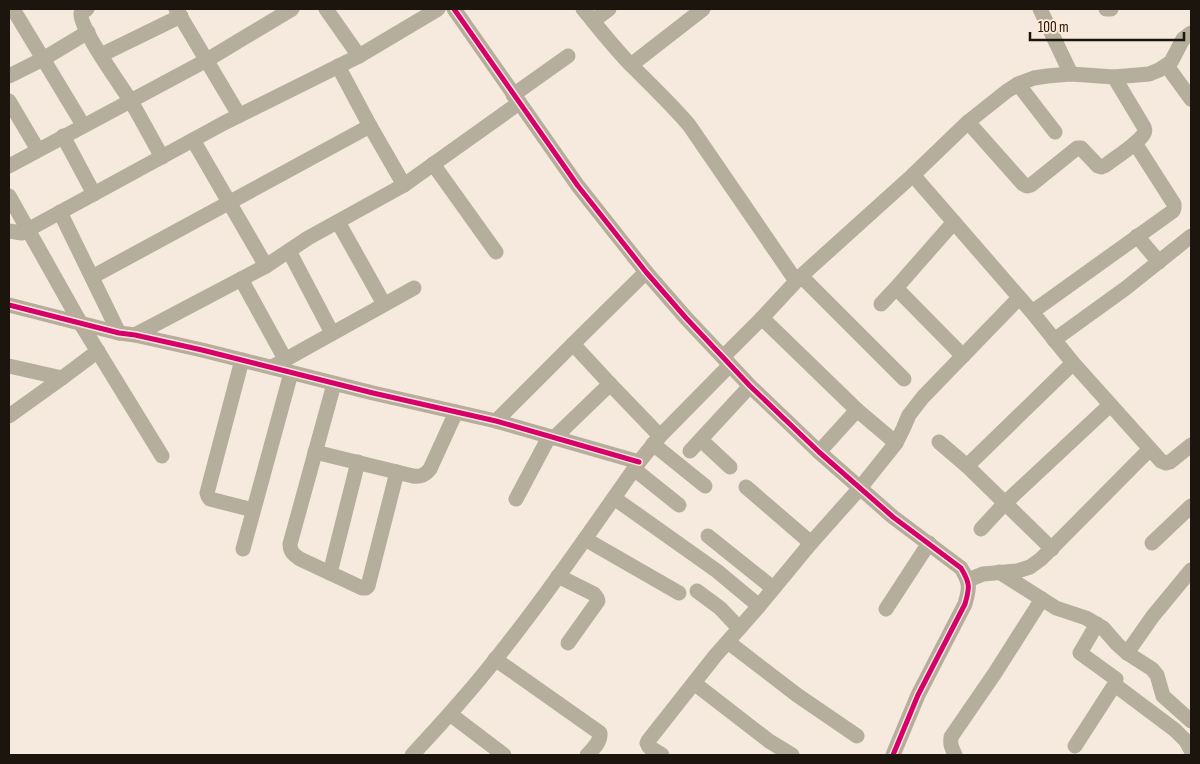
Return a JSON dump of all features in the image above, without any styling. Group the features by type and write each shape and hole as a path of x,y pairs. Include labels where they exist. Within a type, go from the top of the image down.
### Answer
{"street":[{"path":"13,9 83,125"},
{"path":"87,9 82,13 81,18 88,32 162,156"},
{"path":"9,166 207,60 292,9"},
{"path":"326,9 358,56"},
{"path":"9,231 22,233 29,230 239,115 358,56 438,9"},
{"path":"454,9 578,186 646,272 686,318 750,386 819,452 893,517 961,568 968,580 965,604 918,696 893,755"},
{"path":"584,9 631,65 676,109 689,125 798,279 904,379"},
{"path":"593,21 609,9"},
{"path":"631,65 703,9"},
{"path":"1040,9 1071,74"},
{"path":"1106,9 1111,9"},
{"path":"101,55 179,13 239,115"},
{"path":"9,76 88,32"},
{"path":"412,755 450,714 495,659 657,440 798,279 913,176 968,122 1018,84 1034,78 1071,74 1114,77 1149,74 1167,66 1171,62 1183,39 1191,32"},
{"path":"135,335 266,266 308,238 404,185 516,99 568,56"},
{"path":"338,66 404,185"},
{"path":"1167,66 1191,99"},
{"path":"968,122 1023,184 1027,186 1076,148 1081,148 1098,166 1102,167 1144,135 1144,129 1114,77"},
{"path":"1018,84 1055,132"},
{"path":"9,101 38,150"},
{"path":"92,277 370,126"},
{"path":"63,136 94,194"},
{"path":"193,140 266,266"},
{"path":"1032,312 1173,211 1174,204 1135,143"},
{"path":"433,164 496,252"},
{"path":"913,176 1161,461 1170,462 1191,445"},
{"path":"9,196 81,324 162,456"},
{"path":"60,212 119,333"},
{"path":"338,222 384,304"},
{"path":"881,304 954,222"},
{"path":"1137,236 1159,262"},
{"path":"1054,340 1126,288 1191,236"},
{"path":"289,251 332,333"},
{"path":"496,421 646,272"},
{"path":"242,279 288,366"},
{"path":"243,550 288,366 332,333 414,288"},
{"path":"896,288 963,356"},
{"path":"662,755 649,747 648,741 715,656 759,606 810,543 860,488 896,443 909,415 923,397 1019,298"},
{"path":"9,305 119,333 135,335 272,367 288,366 334,384 496,421 552,437 637,465 679,505"},
{"path":"762,318 857,410 896,443"},
{"path":"572,344 610,384 657,440 706,486"},
{"path":"9,416 98,351"},
{"path":"242,360 207,493 210,499 253,510"},
{"path":"966,466 1073,362"},
{"path":"9,366 62,378"},
{"path":"334,384 290,544 290,550 293,554 362,588 366,588 397,472"},
{"path":"516,499 552,437 610,384"},
{"path":"690,451 750,386"},
{"path":"981,529 1005,503 1110,404"},
{"path":"819,452 857,410"},
{"path":"315,452 413,476 426,475 435,461 456,412"},
{"path":"701,440 730,467"},
{"path":"940,442 1052,549"},
{"path":"968,580 983,574 1017,571 1030,567 1052,549 1150,450"},
{"path":"330,573 358,462"},
{"path":"746,487 810,543"},
{"path":"614,498 717,571 759,606"},
{"path":"1152,543 1191,506"},
{"path":"708,536 773,588"},
{"path":"585,539 679,593"},
{"path":"886,609 929,543"},
{"path":"1128,653 1153,616 1191,570"},
{"path":"999,572 1056,608 1086,618 1103,628 1117,644 1152,669 1157,675 1163,696 1191,721"},
{"path":"558,576 594,594 598,601 568,643"},
{"path":"697,591 720,608 740,628"},
{"path":"954,755 951,749 951,738 1042,599"},
{"path":"1075,746 1115,684 1116,679 1080,653 1097,624"},
{"path":"728,642 797,695 857,736"},
{"path":"495,659 600,733 601,738 587,755"},
{"path":"694,683 769,741 792,755"},
{"path":"1115,684 1174,730 1186,741 1191,750"},
{"path":"450,714 504,755"}],"cycle path":[{"path":"454,9 578,186 646,272 686,318 750,386 819,452 893,517 961,568 968,585 965,604 918,695 893,755"},
{"path":"9,305 119,333 202,350 373,393 496,421 639,462"}]}
